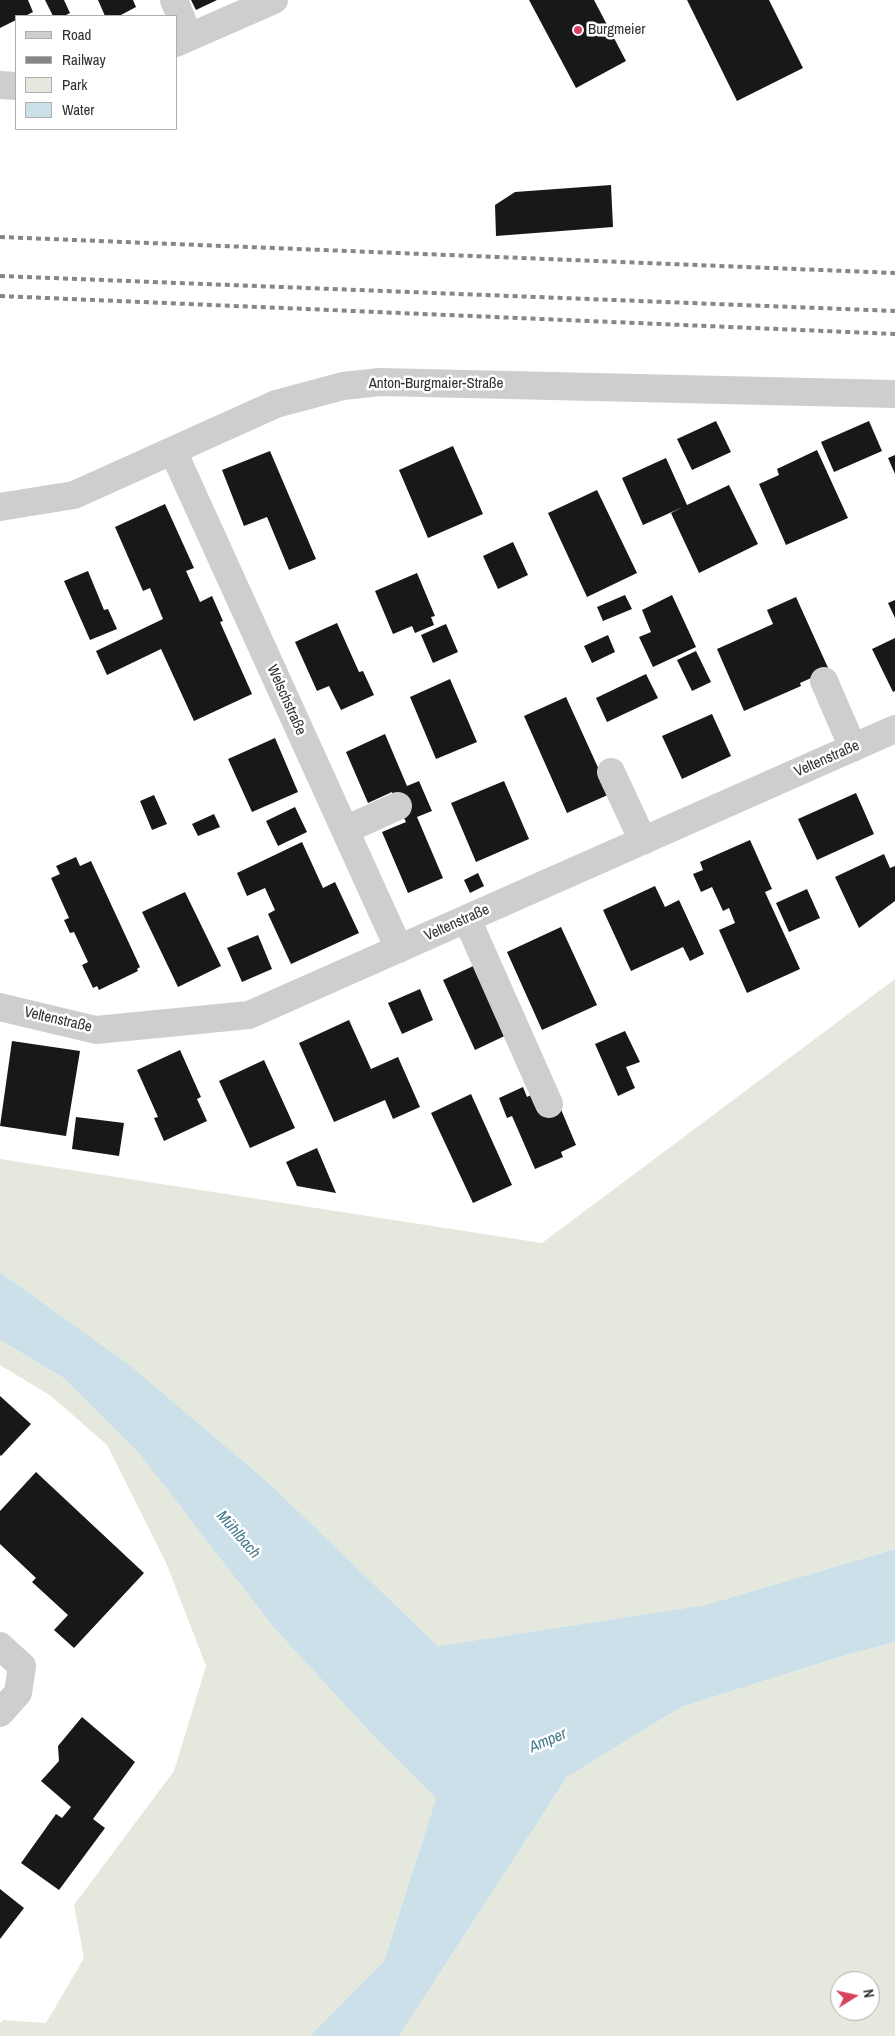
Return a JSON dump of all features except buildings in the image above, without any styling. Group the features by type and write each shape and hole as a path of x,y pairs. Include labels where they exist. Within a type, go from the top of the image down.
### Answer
{"street":[{"path":"174,0 177,15"},
{"path":"178,18 183,40 274,0"},
{"path":"0,85 15,86"},
{"name":"Anton-Burgmaier-Straße","path":"0,507 74,494 276,404 343,386 380,382 895,394"},
{"name":"Welschstraße","path":"173,451 399,949"},
{"path":"824,681 853,748"},
{"name":"Veltenstraße","path":"0,1007 96,1030 249,1015 895,729"},
{"path":"611,772 643,841"},
{"path":"345,830 398,806"},
{"path":"467,919 549,1104"},
{"path":"0,1646 22,1666 18,1693 0,1713"}],"green space":[{"path":"895,979 895,1549 705,1605 438,1646 270,1484 131,1366 0,1272 0,1159 542,1243"},
{"path":"0,1340 62,1377 138,1452 274,1628 379,1742 436,1798 384,1961 310,2036 0,2036 0,2023 3,2020 46,2023 84,1958 74,1905 174,1771 206,1666 167,1565 107,1445 51,1396 0,1365"},
{"path":"895,1642 895,2036 399,2036 567,1777 681,1707 846,1655"}],"water":[{"path":"0,1272 131,1366 270,1484 438,1646 705,1605 895,1549 895,1642 846,1655 681,1707 567,1777 399,2036 310,2036 384,1961 436,1798 379,1742 274,1628 138,1452 62,1377 0,1340"}],"railway":[{"path":"0,237 895,273"},
{"path":"0,276 895,311"},
{"path":"0,296 895,334"}],"place":[{"name":"Burgmeier","path":"578,30"}],"water label":[{"name":"Mühlbach","path":"238,1535"},
{"name":"Amper","path":"548,1741"}]}
